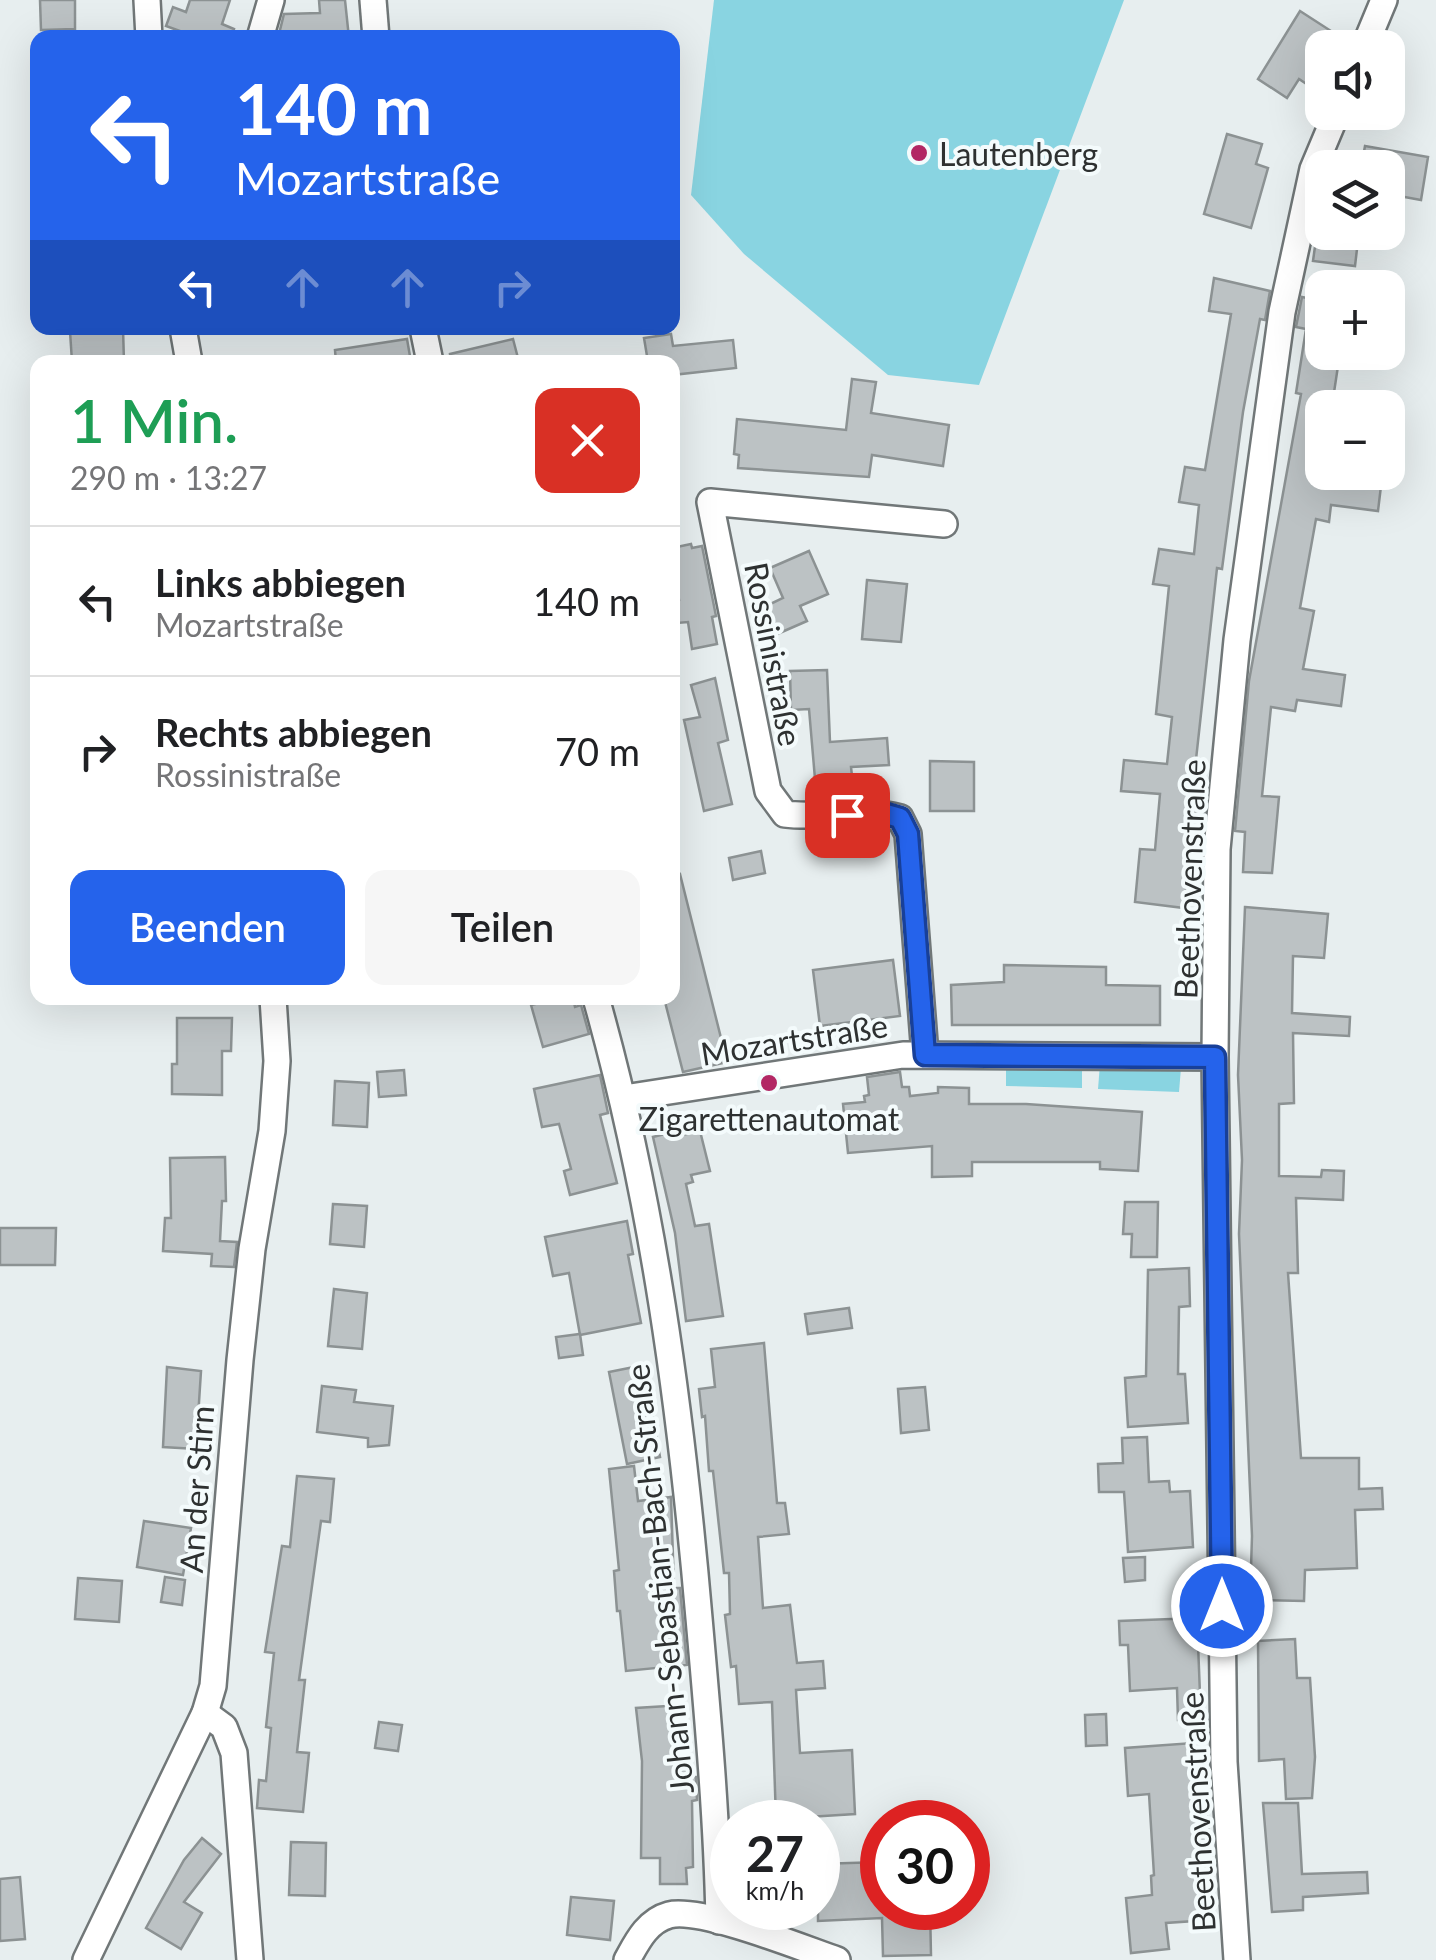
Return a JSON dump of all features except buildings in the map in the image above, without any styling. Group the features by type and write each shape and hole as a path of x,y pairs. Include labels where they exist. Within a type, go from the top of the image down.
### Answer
{"street":[{"path":"146,0 148,30"},
{"path":"262,30 271,0"},
{"path":"373,0 375,30"},
{"path":"1372,30 1384,0"},
{"name":"Beethovenstraße","path":"1237,1960 1224,1762 1215,1057 1217,850 1237,640 1282,312 1313,169 1329,130"},
{"name":"Rossinistraße","path":"925,1055 908,834 900,818 879,812 814,818 785,814 768,790 710,502 944,524"},
{"name":"An der Stirn","path":"86,1960 206,1713 217,1659 226,1498 252,1249 272,1131 277,1061 273,1005"},
{"name":"Johann-Sebastian-Bach-Straße","path":"598,1005 624,1098 683,1433 713,1800"},
{"name":"Mozartstraße","path":"624,1098 903,1055 1215,1057"},
{"path":"206,1713 224,1727 234,1753 250,1960"},
{"path":"627,1960 650,1924 671,1914 710,1920"},
{"path":"746,1930 837,1960"}],"shaded area":[{"path":"714,0 1124,0 979,385 888,375 744,254 691,195"},
{"path":"1006,1063 1082,1065 1082,1088 1006,1086"},
{"path":"1100,1064 1181,1068 1179,1092 1098,1089"}],"place":[{"name":"Lautenberg","path":"919,153"},
{"name":"Zigarettenautomat","path":"769,1083"}],"route":[{"path":"847,815 879,812 900,818 908,834 925,1055 1215,1057 1222,1606"}]}
